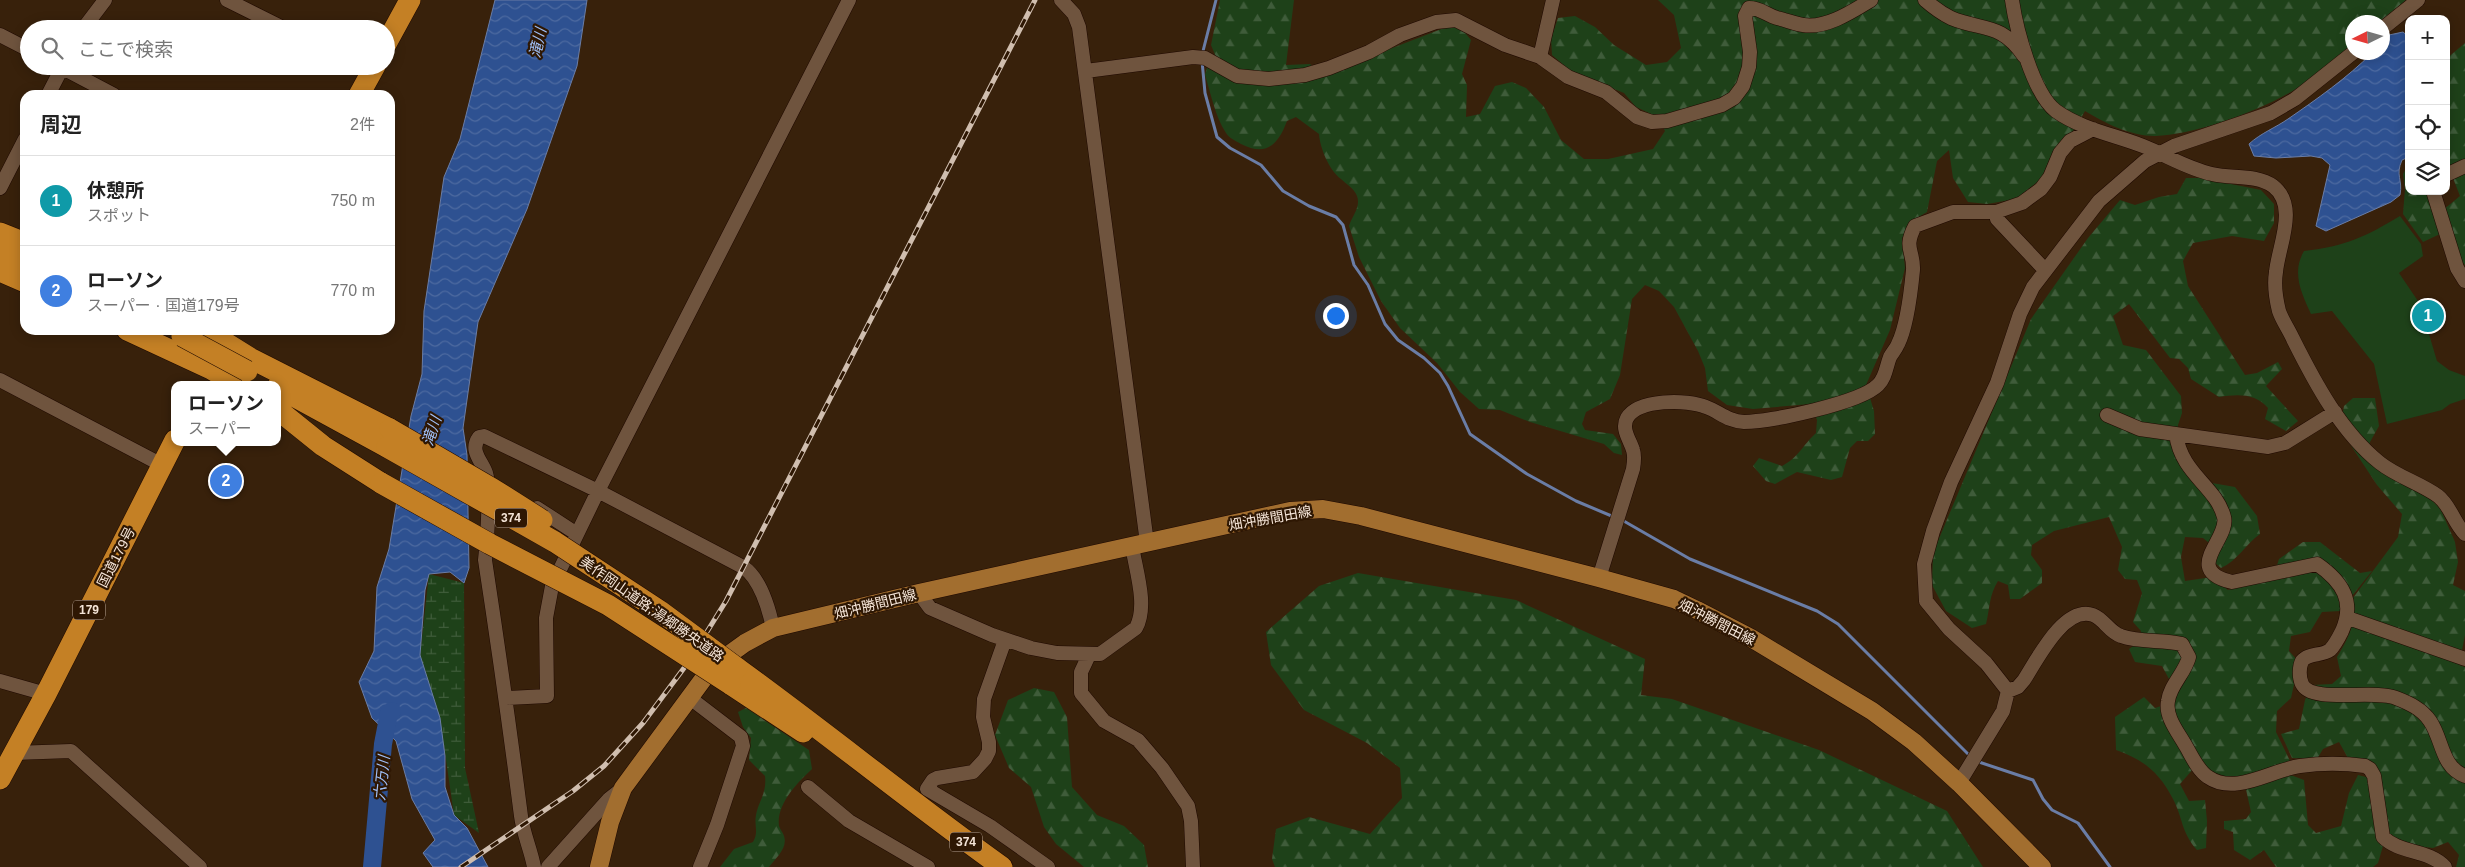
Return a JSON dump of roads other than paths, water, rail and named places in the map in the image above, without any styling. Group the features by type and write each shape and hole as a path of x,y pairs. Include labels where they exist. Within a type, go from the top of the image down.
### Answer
{"highway":[{"path":"395,28 410,0"},
{"path":"361,90 366,75"},
{"path":"0,233 20,241"},
{"path":"0,252 20,261"},
{"path":"0,271 20,280"},
{"path":"136,335 207,377 242,378 255,381"},
{"path":"179,335 242,378"},
{"path":"207,377 230,336 250,358 388,438"},
{"name":"美作岡山道路;湯郷勝央道路","path":"281,389 388,438 555,542 633,593 734,676"},
{"path":"281,413 323,446 381,483 490,544 608,605 734,676"},
{"name":"国道179号","path":"0,779 46,694 172,446"},
{"name":"374","path":"734,676 1002,867"}],"main road":[{"name":"畑沖勝間田線","path":"604,864 610,822 623,788 720,661 745,643 773,628 919,593 1290,511 1323,509 1361,516 1674,599 1750,638 1872,711 1914,742 1959,783 2042,867"}],"street":[{"path":"90,20 105,0"},
{"path":"228,0 267,20"},
{"path":"506,698 547,696 546,618 552,586 598,491 849,0"},
{"path":"919,593 930,608 1005,640 1057,653 1089,655 1106,651 1136,628 1139,623 1141,602 1140,545 1086,71 1079,27 1074,14 1061,0"},
{"path":"1540,57 1553,0"},
{"path":"1086,71 1193,56 1205,58 1244,78 1269,79 1305,75 1369,52 1400,35 1446,20 1466,23 1505,45 1540,57 1568,77 1606,92 1637,117 1652,122 1667,121 1722,105 1734,98 1743,86 1749,67 1750,52 1745,16 1749,8 1759,9 1773,17 1805,26 1820,24 1846,15 1871,0"},
{"path":"1925,0 1951,18 1985,26 1999,32 2019,50 2029,64"},
{"path":"2012,0 2015,24 2029,64 2039,86 2054,110 2093,129 2159,153 2194,169 2213,175 2258,179 2273,186 2286,208 2286,218 2275,274 2280,312 2319,388 2358,441 2379,462 2399,476 2437,496 2445,503 2454,521 2465,534"},
{"path":"2390,23 2418,0"},
{"path":"0,35 20,45"},
{"path":"2008,691 1986,663 1949,629 1926,601 1924,564 1933,531 1951,482 1997,383 2020,314 2033,287 2099,201 2145,161 2159,153 2271,113 2295,99 2345,59"},
{"path":"50,90 57,75"},
{"path":"76,75 105,90"},
{"path":"1598,578 1633,469 1633,451 1625,427 1626,420 1631,413 1640,406 1690,403 1705,406 1731,420 1744,422 1776,418 1813,410 1874,388 1886,374 1890,356 1898,345 1902,330 1913,267 1908,245 1915,226 1953,212 1996,212 2022,203 2041,189 2050,176 2060,153 2070,141 2093,129"},
{"path":"0,188 20,149"},
{"path":"2450,173 2465,166"},
{"path":"2434,195 2457,268 2465,281"},
{"path":"1996,212 1997,219 2045,270"},
{"path":"0,380 162,465"},
{"path":"2107,415 2140,429 2268,447 2285,443 2335,412"},
{"path":"2176,434 2178,449 2195,476 2212,496 2225,520 2223,531 2210,551 2209,562 2212,571 2220,580 2232,582 2317,564 2325,570 2346,595 2349,607 2348,618 2331,649 2303,661 2300,670 2300,682 2305,689 2321,695 2379,694 2409,703 2429,720 2450,767 2465,776"},
{"path":"577,534 487,474 478,460 475,449 479,437 484,436 598,491 750,572 769,611 773,628"},
{"path":"487,474 488,533 485,560 506,698 521,818 531,847 534,867"},
{"path":"488,533 560,570"},
{"path":"1959,783 2003,711 2008,691 2018,686 2024,680 2058,630 2073,617 2084,614 2094,616 2119,636 2182,644 2189,657 2186,667 2170,692 2168,712 2199,769 2208,777 2221,784 2254,781 2298,766 2324,764 2365,766 2370,769 2374,776 2383,837 2389,843 2432,858 2445,867"},
{"path":"2348,618 2465,659"},
{"path":"1005,640 984,699 983,716 989,742 989,751 985,759 972,772 937,778 933,780 927,789 990,826 1048,867"},
{"path":"1089,655 1081,672 1081,693 1104,721 1138,740 1162,768 1188,806 1191,821 1193,867"},
{"path":"0,681 46,694"},
{"path":"690,698 740,737 743,746 717,824 700,867"},
{"path":"14,753 71,751 200,867"},
{"path":"808,787 849,821 928,867"},
{"path":"548,867 609,799 623,788"}],"water":[{"name":"滝川","path":"495,0 587,0 577,66 527,209 478,322 463,428 467,455 469,568 464,583 450,572 429,574 425,590 420,655 440,718 445,756 445,787 454,815 467,828 488,867 433,867 423,853 435,840 412,799 396,741 372,718 359,682 374,651 377,587 389,549 411,416 422,374 424,311 444,177 460,139"},
{"path":"2403,32 2405,34 2405,159 2402,160 2400,165 2400,195 2391,202 2326,231 2316,226 2330,165 2322,158 2311,156 2276,158 2254,156 2249,144 2321,96 2364,60 2390,60 2390,35"}],"waterway":[{"path":"1202,55 1216,0"},
{"path":"1202,61 1205,93 1217,137 1230,148 1261,165 1283,191 1309,206 1336,217 1343,225 1354,265 1368,285 1385,324 1398,340 1424,358 1440,373 1470,434 1527,474 1576,501 1614,517"},
{"path":"1622,520 1690,559 1817,611 1838,624 1971,757"},
{"name":"六万川","path":"372,867 383,744 389,713 392,711"},
{"path":"1976,761 2033,780 2043,799 2052,810 2078,823 2110,867"}],"railway":[{"path":"461,867 573,791 604,766 643,723 687,664 726,601 1035,0"}],"place":[{"name":"休憩所","path":"2428,316"},
{"name":"ローソン","path":"226,481"}]}
